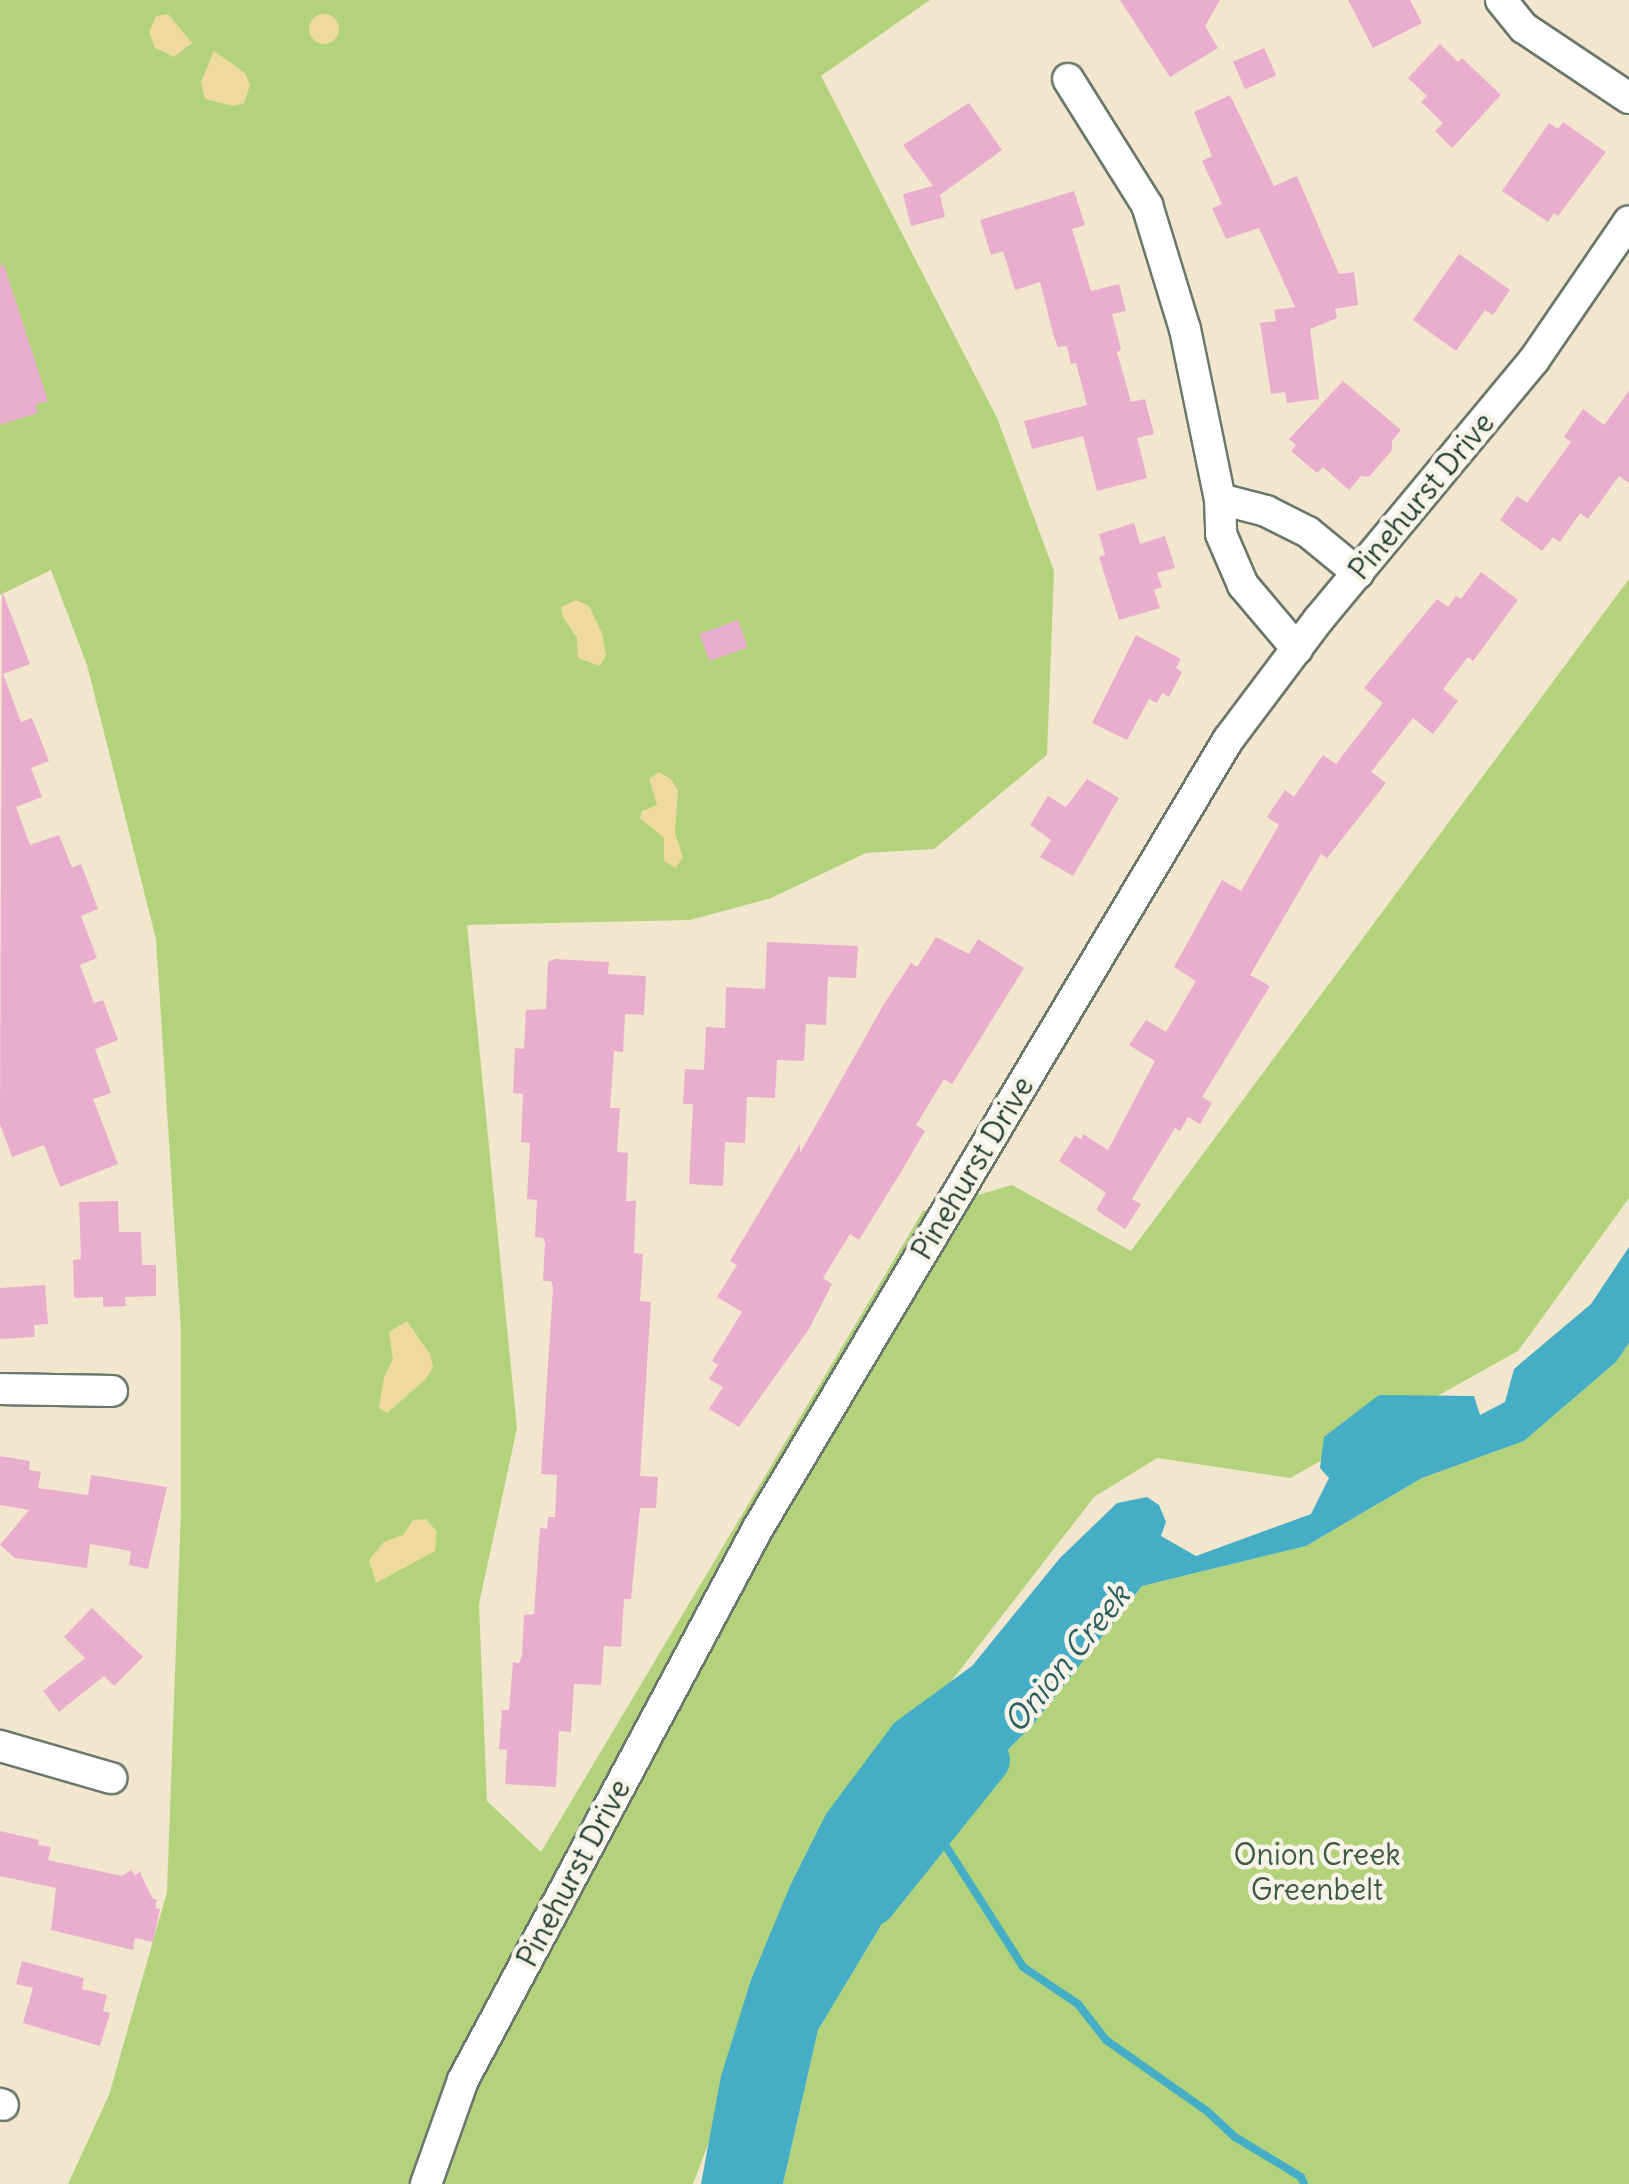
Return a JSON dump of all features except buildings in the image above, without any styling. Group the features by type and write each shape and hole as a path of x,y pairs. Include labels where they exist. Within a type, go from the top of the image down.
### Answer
{"street":[{"path":"1501,0 1524,28 1629,98"},
{"path":"1068,79 1147,205 1185,328 1220,499 1221,534 1243,585 1297,649"},
{"name":"Pinehurst Drive","path":"426,2184 462,2080 758,1528 1218,756 1297,649 1534,360 1629,221"},
{"path":"1220,499 1266,511 1308,532 1358,574"},
{"path":"0,1389 112,1391"},
{"path":"0,1746 111,1778"}],"green space":[{"path":"0,0 930,0 821,76 997,418 1054,571 1047,755 934,849 866,853 771,898 690,920 467,925 517,1428 479,1604 487,1801 541,1852 923,1211 1012,1185 1131,1251 1629,579 1629,1198 1518,1351 1290,1478 1157,1458 1094,1497 819,1852 693,2184 68,2184 109,2095 167,1892 181,1510 181,1329 156,939 87,665 51,570 0,595"},
{"name":"Onion Creek Greenbelt","path":"1629,1343 1629,2184 783,2184 818,2030 880,1927 919,1836 1031,1727 1142,1586 1306,1546 1422,1478 1524,1441 1616,1362"}],"sand":[{"path":"168,14 192,43 174,57 155,48 149,32 156,16"},
{"path":"324,14 338,23 339,29 330,43 324,44 310,35 309,29 318,15"},
{"path":"214,51 245,73 250,85 244,103 233,106 205,99 201,82"},
{"path":"576,600 589,606 602,633 606,655 600,666 578,658 577,638 563,617 561,607"},
{"path":"659,772 672,780 678,791 675,833 683,857 676,868 664,861 664,838 640,818 642,811 657,805 649,779"},
{"path":"407,1321 430,1354 433,1367 426,1379 387,1413 379,1408 384,1377 393,1359 389,1332"},
{"path":"426,1519 437,1532 435,1551 376,1583 369,1560 384,1542 403,1535 413,1520"}],"water":[{"path":"1629,1247 1629,1343 1616,1362 1524,1441 1422,1478 1306,1546 1142,1586 1031,1727 919,1836 880,1927 818,2030 783,2184 701,2184 721,2076 751,1980 790,1886 826,1814 894,1723 972,1666 1060,1558 1117,1503 1147,1497 1159,1505 1166,1522 1161,1536 1196,1556 1311,1514 1329,1478 1320,1468 1324,1437 1379,1395 1474,1396 1480,1415 1505,1402 1514,1369 1591,1304"}],"waterway":[{"name":"Onion Creek","path":"872,1902 986,1760"},
{"path":"933,1826 1023,1967 1078,2004 1106,2040 1208,2112 1235,2137 1301,2177 1304,2184"}]}
